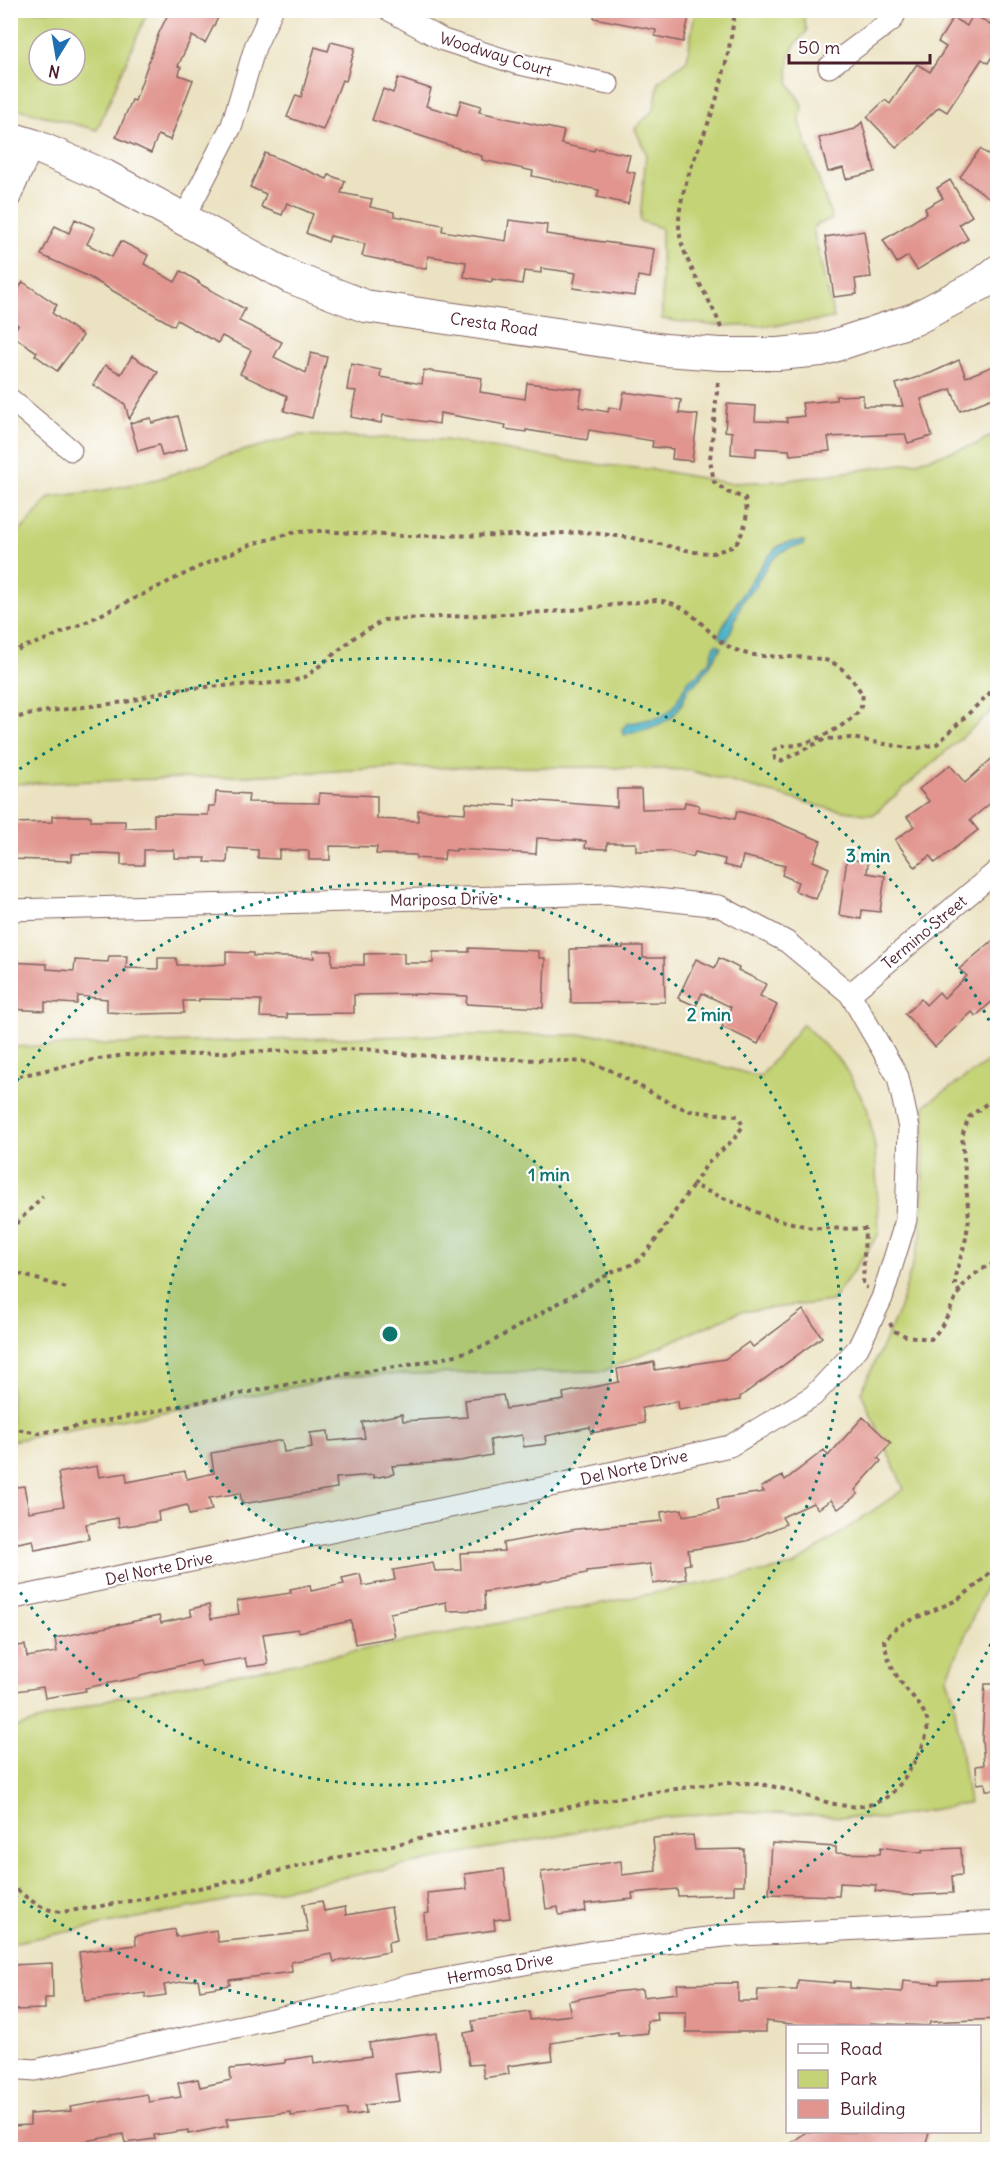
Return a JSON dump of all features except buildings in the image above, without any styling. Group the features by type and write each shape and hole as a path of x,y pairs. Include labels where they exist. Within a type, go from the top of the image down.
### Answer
{"street":[{"path":"184,218 232,125 255,47 272,10"},
{"name":"Woodway Court","path":"389,10 443,40 515,63 608,84"},
{"path":"829,67 892,20 897,10"},
{"path":"10,196 22,141"},
{"name":"Cresta Road","path":"22,141 105,176 290,277 365,306 665,350 720,354 778,354 820,350 915,319 983,283 998,271"},
{"path":"10,399 71,450"},
{"name":"Termino Street","path":"850,994 998,870"},
{"name":"Mariposa Drive","path":"10,910 611,894 719,906 787,942 850,994"},
{"name":"Del Norte Drive","path":"10,1599 565,1483 730,1446 813,1396 858,1348 880,1301 906,1220 909,1128 898,1077 850,994"},
{"name":"Hermosa Drive","path":"10,2068 35,2070 329,2007 411,1985 589,1952 724,1936 998,1922"}],"path":[{"path":"10,27 14,10"},
{"path":"721,328 715,310 700,286 686,252 680,235 680,216 686,181 715,104 729,54 735,10"},
{"path":"10,654 86,622 203,565 252,544 295,532 320,531 402,536 585,532 633,538 695,552 713,553 735,546 745,529 748,512 745,498 727,492 714,482 710,459 718,382"},
{"path":"10,719 41,712 126,702 174,689 237,684 278,684 291,681 307,676 355,637 384,620 563,612 656,600 681,605 725,646 747,654 833,662 849,675 863,695 860,708 846,722 813,740 796,745 783,745 774,750 775,759 781,761 825,739 869,741 908,748 937,744 998,685"},
{"path":"10,1078 125,1055 166,1056 231,1052 366,1049 412,1055 589,1062 612,1071 670,1103 690,1111 738,1116 742,1125 734,1139 707,1164 648,1250 634,1263 614,1271 488,1344 470,1351 409,1364 319,1378 52,1431 39,1432 10,1428"},
{"path":"960,1293 955,1285 955,1276 969,1220 962,1136 969,1117 998,1095"},
{"path":"693,1185 768,1217 812,1228 864,1229 863,1285 877,1294 894,1331 906,1336 931,1339 942,1328 964,1284 976,1273 998,1261"},
{"path":"10,1230 43,1196"},
{"path":"10,1270 70,1289"},
{"path":"10,1884 51,1912 86,1908 146,1899 569,1808 683,1788 732,1783 774,1786 816,1800 838,1804 872,1805 889,1796 902,1782 921,1751 928,1723 920,1706 899,1679 886,1654 884,1640 897,1626 957,1600 977,1585 998,1564"}],"green space":[{"path":"10,11 148,11 97,130 11,107"},
{"path":"695,11 802,11 807,31 790,55 789,83 802,105 800,120 803,133 832,219 816,225 813,230 834,318 791,324 748,326 662,319 661,228 640,221 646,153 635,129 654,109 659,81 687,60"},
{"path":"997,432 997,707 873,815 830,809 688,770 594,767 389,768 246,776 11,784 11,542 50,497 100,491 158,479 228,455 300,435 445,440 583,463 657,470 728,483 783,481 916,462 977,444"},
{"path":"803,1024 842,1063 867,1107 875,1147 879,1234 832,1301 739,1312 604,1371 355,1375 11,1441 11,1047 444,1035 610,1035 760,1077"},
{"path":"997,1056 997,1577 986,1586 947,1678 953,1696 969,1803 882,1819 736,1811 635,1820 11,1943 11,1729 110,1699 793,1566 904,1489 861,1392 899,1310 921,1236 925,1105"}],"water":[{"path":"804,541 803,545 781,552 769,564 757,581 757,585 741,604 726,642 719,636 723,627 766,560 781,545"},
{"path":"717,644 721,647 715,658 702,676 688,688 678,710 671,717 655,726 623,735 622,729 627,724 661,717 673,708 688,681 699,673 710,660"}]}
